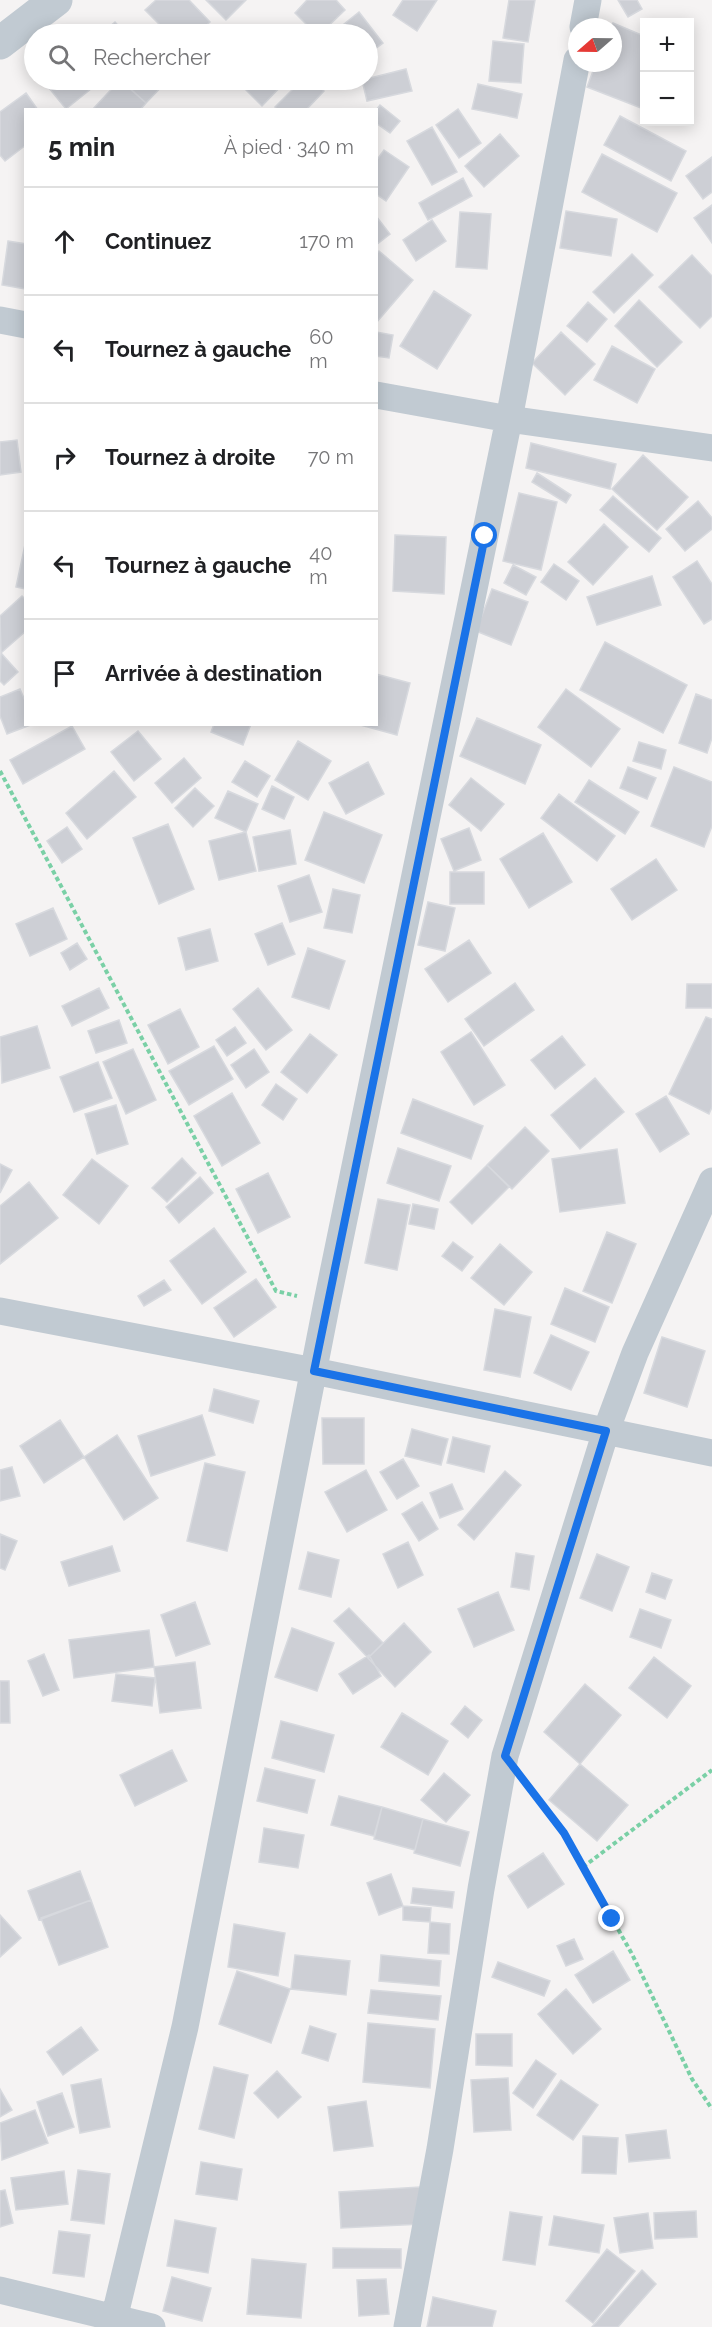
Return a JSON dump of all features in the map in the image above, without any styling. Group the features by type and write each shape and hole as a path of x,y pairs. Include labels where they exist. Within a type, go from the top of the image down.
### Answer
{"street":[{"path":"25,24 56,0"},
{"path":"585,18 588,0"},
{"path":"0,43 24,25"},
{"path":"113,2323 185,2027 327,1302 509,419 575,72"},
{"path":"0,320 24,325"},
{"path":"378,395 509,419 712,448"},
{"path":"407,2327 440,2149 481,1889 505,1756 606,1431 635,1353 712,1182"},
{"path":"0,1311 314,1371 712,1453"},
{"path":"0,2290 113,2323 152,2327"}],"path":[{"path":"0,771 276,1292 327,1302"},
{"path":"505,1756 564,1833 632,1954 692,2079 712,2109"},
{"path":"583,1867 712,1770"}],"building":[{"path":"156,0 189,0 210,22 208,24 159,24 145,10"},
{"path":"206,0 246,0 226,20"},
{"path":"307,0 336,0 345,10 330,24 306,24 295,13"},
{"path":"403,0 437,0 417,31 393,15"},
{"path":"509,0 535,0 528,42 503,38"},
{"path":"618,0 637,0 642,9 628,17"},
{"path":"359,12 368,24 344,24"},
{"path":"622,27 640,34 640,108 587,87 593,72 622,72"},
{"path":"378,37 383,43 378,47"},
{"path":"493,41 524,44 521,83 489,81"},
{"path":"406,69 412,91 367,101 364,90 378,90 378,76"},
{"path":"478,84 522,94 517,118 472,109"},
{"path":"51,90 90,90 67,108"},
{"path":"111,90 131,90 146,103 142,108 94,108"},
{"path":"132,90 158,90 146,103"},
{"path":"246,90 277,90 262,106"},
{"path":"292,90 324,91 308,108 275,107"},
{"path":"26,93 37,108 24,108 24,147 5,161 0,155 0,112"},
{"path":"380,105 400,121 390,133 378,124 378,108"},
{"path":"458,109 481,143 459,158 436,125"},
{"path":"620,116 686,151 671,181 604,145"},
{"path":"432,127 457,172 432,185 407,141"},
{"path":"500,134 519,156 484,187 465,166"},
{"path":"384,150 409,167 386,201 378,195 378,158"},
{"path":"602,154 677,193 657,232 582,192"},
{"path":"712,157 712,192 703,199 686,176"},
{"path":"463,178 472,196 428,220 419,203"},
{"path":"712,205 712,243 694,218"},
{"path":"566,211 617,219 611,256 560,248"},
{"path":"460,212 491,214 487,269 456,267"},
{"path":"378,219 390,234 378,243"},
{"path":"432,220 446,241 416,261 403,240"},
{"path":"8,241 24,244 24,289 2,285"},
{"path":"378,252 413,280 378,321"},
{"path":"632,254 653,275 614,313 593,292"},
{"path":"692,255 712,276 712,316 700,328 659,287"},
{"path":"434,291 471,315 437,369 400,346"},
{"path":"639,300 682,342 657,367 615,326"},
{"path":"588,302 607,319 587,342 567,326"},
{"path":"378,332 393,335 389,358 378,356"},
{"path":"561,332 595,364 565,395 532,363"},
{"path":"612,346 655,369 637,403 594,380"},
{"path":"17,440 21,472 0,475 0,442"},
{"path":"531,443 616,464 610,489 526,468"},
{"path":"643,455 688,497 657,530 612,489"},
{"path":"537,473 571,495 566,503 532,482"},
{"path":"519,493 557,502 541,570 503,561"},
{"path":"613,496 661,538 649,552 600,510"},
{"path":"698,501 712,518 712,529 685,551 666,529"},
{"path":"604,524 628,547 593,585 568,562"},
{"path":"395,535 446,537 444,594 393,591"},
{"path":"24,549 24,589 16,587"},
{"path":"697,561 712,584 712,619 704,624 673,577"},
{"path":"554,564 579,581 566,600 541,582"},
{"path":"513,565 536,577 526,595 504,583"},
{"path":"652,576 661,605 597,625 587,597"},
{"path":"492,589 528,602 511,645 476,631"},
{"path":"22,596 24,598 24,633 1,653 0,616"},
{"path":"605,642 687,685 663,733 580,690"},
{"path":"1,653 18,672 4,685 0,681"},
{"path":"378,675 410,683 397,735 364,726 378,726"},
{"path":"20,689 24,698 24,726 28,726 7,734 0,716 0,697"},
{"path":"566,689 620,729 591,767 538,727"},
{"path":"696,694 712,700 712,738 707,753 679,743"},
{"path":"477,718 541,745 525,784 460,756"},
{"path":"72,726 85,749 23,784 10,760"},
{"path":"213,726 250,726 243,745 211,732"},
{"path":"138,731 161,759 134,781 111,752"},
{"path":"298,741 331,761 308,800 275,780"},
{"path":"639,742 666,750 661,769 633,761"},
{"path":"184,758 201,778 172,803 155,783"},
{"path":"245,761 270,776 257,797 232,782"},
{"path":"368,762 384,794 346,814 329,783"},
{"path":"628,767 656,778 647,799 620,788"},
{"path":"674,767 712,782 712,826 704,847 651,826"},
{"path":"114,771 136,797 87,839 66,813"},
{"path":"471,778 504,804 481,831 449,805"},
{"path":"589,780 639,812 625,834 575,802"},
{"path":"272,786 294,797 284,819 262,809"},
{"path":"195,788 214,806 193,827 175,808"},
{"path":"228,791 258,804 246,832 215,818"},
{"path":"559,794 615,836 597,861 541,818"},
{"path":"324,812 382,835 364,883 305,860"},
{"path":"168,824 194,889 159,904 133,838"},
{"path":"67,827 82,849 62,863 47,841"},
{"path":"469,828 481,860 454,871 441,839"},
{"path":"290,830 296,864 259,871 253,837"},
{"path":"246,832 256,871 219,880 209,841"},
{"path":"543,833 572,882 529,908 500,859"},
{"path":"656,859 677,890 632,920 611,889"},
{"path":"450,872 484,872 484,904 450,904"},
{"path":"309,875 322,912 290,922 278,886"},
{"path":"333,889 360,895 352,933 324,928"},
{"path":"428,902 455,908 445,951 418,945"},
{"path":"53,908 67,939 30,956 16,924"},
{"path":"282,923 295,954 268,965 255,934"},
{"path":"210,929 218,961 186,970 178,938"},
{"path":"469,940 491,973 448,1002 425,969"},
{"path":"77,943 87,959 70,970 61,953"},
{"path":"308,948 345,961 329,1009 292,997"},
{"path":"515,983 534,1010 484,1046 465,1019"},
{"path":"687,984 712,984 712,1008 686,1008"},
{"path":"99,988 109,1008 72,1026 62,1006"},
{"path":"258,988 292,1030 266,1050 233,1009"},
{"path":"180,1009 199,1047 168,1064 148,1025"},
{"path":"706,1017 712,1019 712,1107 709,1114 669,1094"},
{"path":"119,1020 127,1043 96,1053 88,1031"},
{"path":"37,1026 50,1068 2,1083 0,1037"},
{"path":"235,1027 246,1043 227,1056 216,1040"},
{"path":"471,1032 505,1085 474,1105 441,1052"},
{"path":"310,1034 337,1055 307,1093 281,1072"},
{"path":"562,1036 585,1065 555,1089 531,1060"},
{"path":"214,1046 233,1079 189,1105 169,1071"},
{"path":"133,1049 156,1100 126,1114 103,1062"},
{"path":"254,1049 269,1072 246,1088 231,1065"},
{"path":"98,1062 112,1098 74,1112 60,1077"},
{"path":"595,1078 624,1112 580,1149 551,1115"},
{"path":"276,1084 297,1099 283,1120 262,1105"},
{"path":"232,1093 260,1143 222,1166 194,1116"},
{"path":"666,1096 689,1134 660,1152 636,1114"},
{"path":"413,1099 483,1126 471,1159 401,1133"},
{"path":"116,1105 128,1144 97,1154 85,1114"},
{"path":"525,1127 549,1151 512,1189 487,1165"},
{"path":"398,1148 451,1166 439,1201 387,1183"},
{"path":"617,1149 625,1203 560,1212 552,1159"},
{"path":"182,1158 196,1173 167,1202 152,1188"},
{"path":"92,1159 128,1186 99,1224 63,1195"},
{"path":"0,1164 12,1170 0,1193"},
{"path":"487,1165 509,1187 472,1224 450,1202"},
{"path":"268,1173 290,1217 258,1233 236,1189"},
{"path":"200,1177 213,1193 179,1223 166,1207"},
{"path":"29,1182 58,1218 0,1264 0,1206"},
{"path":"378,1199 410,1205 397,1270 365,1263"},
{"path":"413,1204 438,1209 434,1229 409,1224"},
{"path":"214,1228 246,1272 202,1304 170,1261"},
{"path":"607,1232 636,1244 612,1303 583,1291"},
{"path":"453,1242 473,1257 462,1271 442,1256"},
{"path":"500,1244 532,1272 504,1305 471,1278"},
{"path":"256,1279 276,1307 234,1337 214,1308"},
{"path":"164,1280 171,1290 144,1306 138,1296"},
{"path":"565,1288 609,1307 595,1342 551,1324"},
{"path":"495,1309 531,1317 520,1377 484,1370"},
{"path":"551,1335 589,1352 571,1390 534,1373"},
{"path":"662,1337 705,1351 687,1407 644,1393"},
{"path":"214,1389 259,1401 253,1423 209,1411"},
{"path":"202,1415 215,1455 151,1476 138,1436"},
{"path":"322,1418 364,1418 364,1464 323,1464"},
{"path":"60,1420 84,1457 44,1483 20,1446"},
{"path":"412,1429 448,1439 441,1465 405,1456"},
{"path":"117,1435 158,1498 124,1520 84,1457"},
{"path":"453,1437 490,1446 484,1472 447,1463"},
{"path":"403,1459 419,1486 397,1499 380,1472"},
{"path":"205,1463 245,1472 227,1551 187,1541"},
{"path":"12,1467 20,1496 0,1501 0,1470"},
{"path":"366,1470 387,1510 347,1532 325,1492"},
{"path":"505,1471 521,1485 474,1540 458,1525"},
{"path":"452,1484 463,1509 440,1518 430,1493"},
{"path":"422,1502 438,1529 419,1541 402,1514"},
{"path":"0,1534 17,1541 5,1570 0,1568"},
{"path":"408,1542 423,1575 398,1588 383,1554"},
{"path":"112,1546 120,1571 69,1586 61,1562"},
{"path":"308,1552 339,1560 331,1597 299,1589"},
{"path":"516,1553 534,1556 529,1590 511,1587"},
{"path":"597,1554 629,1567 612,1611 580,1598"},
{"path":"652,1573 672,1580 665,1599 646,1592"},
{"path":"498,1592 514,1630 474,1647 458,1609"},
{"path":"195,1602 210,1644 176,1656 161,1615"},
{"path":"349,1608 383,1643 368,1658 334,1621"},
{"path":"640,1609 671,1620 661,1648 630,1637"},
{"path":"404,1623 431,1652 395,1687 368,1658"},
{"path":"292,1628 334,1643 317,1691 275,1677"},
{"path":"149,1630 154,1667 74,1678 69,1640"},
{"path":"44,1654 59,1690 43,1696 28,1661"},
{"path":"369,1655 381,1676 353,1694 339,1674"},
{"path":"654,1657 691,1686 667,1718 629,1688"},
{"path":"195,1662 201,1708 160,1713 154,1667"},
{"path":"116,1674 155,1678 152,1706 112,1701"},
{"path":"0,1681 9,1681 10,1723 0,1723"},
{"path":"585,1684 621,1715 580,1764 544,1732"},
{"path":"465,1706 482,1720 468,1738 451,1724"},
{"path":"402,1713 448,1741 428,1775 381,1747"},
{"path":"281,1721 334,1735 324,1772 272,1758"},
{"path":"172,1750 187,1781 135,1806 120,1775"},
{"path":"580,1764 628,1805 597,1841 549,1800"},
{"path":"265,1768 315,1780 307,1813 257,1801"},
{"path":"444,1773 470,1795 446,1822 421,1800"},
{"path":"339,1796 382,1807 374,1836 331,1825"},
{"path":"382,1807 423,1819 415,1850 374,1839"},
{"path":"423,1819 469,1832 460,1866 414,1853"},
{"path":"264,1828 304,1835 298,1868 259,1862"},
{"path":"543,1853 564,1884 528,1908 508,1876"},
{"path":"80,1871 91,1900 39,1920 28,1891"},
{"path":"391,1874 403,1906 379,1915 367,1883"},
{"path":"413,1888 454,1892 452,1908 411,1903"},
{"path":"91,1900 108,1947 59,1965 41,1918"},
{"path":"403,1906 431,1908 430,1922 403,1920"},
{"path":"0,1915 21,1938 0,1957"},
{"path":"430,1922 450,1924 449,1954 428,1953"},
{"path":"234,1924 285,1933 278,1976 228,1967"},
{"path":"574,1939 583,1959 566,1966 557,1946"},
{"path":"613,1951 630,1980 593,2003 575,1975"},
{"path":"295,1955 350,1961 346,1995 291,1989"},
{"path":"381,1955 441,1961 439,1986 379,1981"},
{"path":"498,1962 550,1981 544,1996 492,1977"},
{"path":"237,1971 290,1989 271,2043 219,2024"},
{"path":"566,1989 601,2029 573,2054 538,2014"},
{"path":"371,1990 441,1996 438,2020 368,2013"},
{"path":"368,2023 435,2029 430,2088 363,2082"},
{"path":"310,2026 336,2034 328,2061 302,2053"},
{"path":"81,2027 98,2050 63,2075 47,2052"},
{"path":"476,2034 512,2034 512,2066 476,2065"},
{"path":"536,2060 556,2074 533,2108 513,2093"},
{"path":"214,2067 248,2075 234,2138 199,2129"},
{"path":"277,2071 301,2097 278,2118 254,2093"},
{"path":"508,2078 511,2130 474,2132 471,2080"},
{"path":"101,2079 110,2127 80,2133 71,2085"},
{"path":"561,2080 598,2105 573,2140 537,2115"},
{"path":"0,2089 12,2110 0,2117"},
{"path":"62,2093 74,2127 48,2136 37,2102"},
{"path":"366,2101 373,2146 334,2151 328,2107"},
{"path":"35,2110 48,2143 2,2160 0,2123"},
{"path":"666,2130 670,2158 629,2162 626,2135"},
{"path":"583,2136 618,2138 616,2174 582,2173"},
{"path":"201,2162 242,2169 237,2200 196,2194"},
{"path":"78,2170 110,2174 104,2224 71,2220"},
{"path":"64,2171 68,2204 16,2210 11,2178"},
{"path":"420,2187 422,2224 341,2228 339,2192"},
{"path":"5,2190 13,2223 0,2227 0,2191"},
{"path":"696,2211 697,2237 655,2239 654,2213"},
{"path":"510,2212 542,2217 535,2265 503,2260"},
{"path":"648,2213 653,2248 620,2253 614,2218"},
{"path":"554,2216 604,2225 599,2253 549,2245"},
{"path":"175,2220 216,2228 208,2273 167,2266"},
{"path":"59,2231 90,2235 84,2277 53,2273"},
{"path":"333,2248 401,2249 401,2268 333,2268"},
{"path":"607,2249 635,2271 593,2323 566,2301"},
{"path":"252,2259 306,2264 301,2318 247,2314"},
{"path":"642,2270 656,2284 618,2327 592,2327"},
{"path":"172,2277 211,2288 202,2321 163,2311"},
{"path":"386,2279 389,2314 359,2316 357,2280"},
{"path":"433,2297 496,2311 492,2327 427,2327"}],"route":[{"path":"485,536 314,1371 606,1431 505,1756 564,1833 612,1919"}]}
